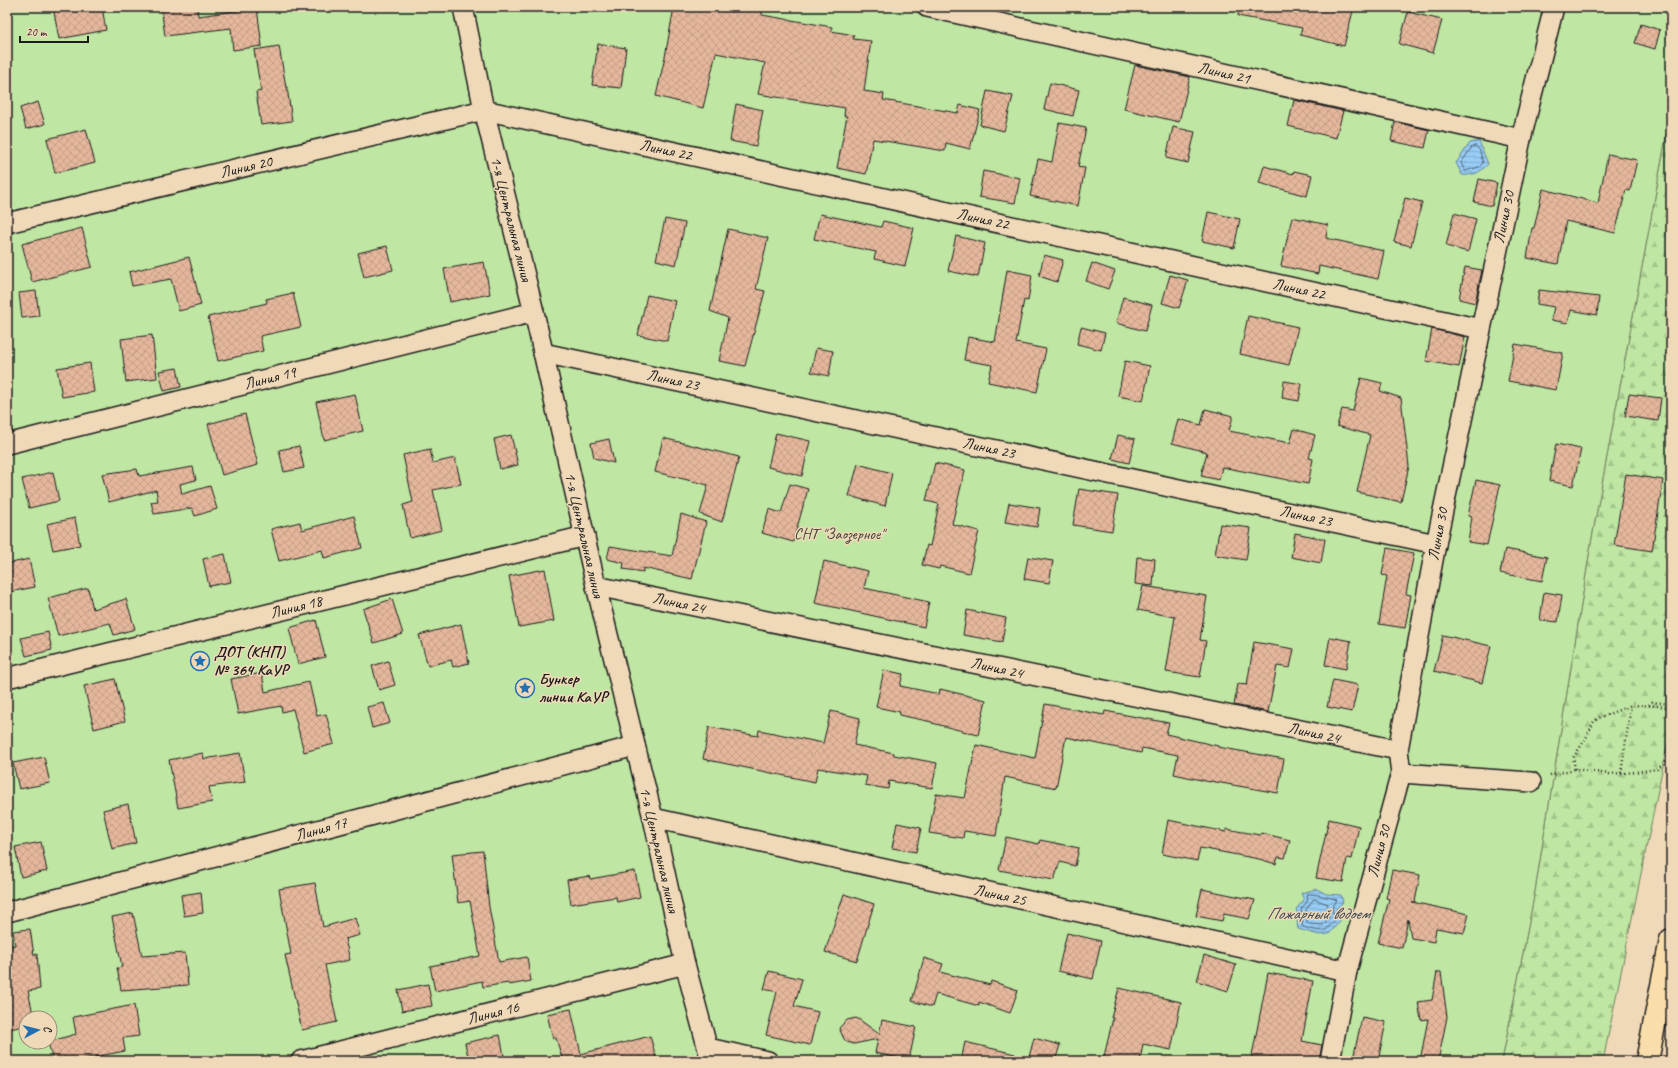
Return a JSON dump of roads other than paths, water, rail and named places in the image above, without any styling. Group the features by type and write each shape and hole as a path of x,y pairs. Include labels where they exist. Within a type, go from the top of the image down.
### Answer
{"main road":[{"path":"1647,1061 1671,940"}],"street":[{"name":"1-я Центральная линия","path":"463,7 484,110 534,312 584,536 653,818 685,964 709,1054"},
{"name":"Линия 21","path":"927,7 1520,139"},
{"name":"Линия 30","path":"1330,1061 1347,971 1401,774 1398,750 1436,544 1520,139 1554,7"},
{"name":"Линия 20","path":"7,223 484,110"},
{"name":"Линия 22","path":"484,110 1481,329"},
{"name":"Линия 19","path":"7,444 534,312"},
{"name":"Линия 23","path":"543,353 1436,544"},
{"name":"Линия 18","path":"7,678 584,536"},
{"name":"Линия 24","path":"596,586 1398,750"},
{"name":"Линия 17","path":"7,912 635,746"},
{"path":"1401,774 1531,782"},
{"name":"Линия 25","path":"653,818 1347,971"},
{"name":"Линия 16","path":"301,1061 685,964"},
{"path":"709,1054 768,1061"}],"water":[{"path":"1479,141 1488,164 1476,173 1462,175 1456,163 1470,143"},
{"name":"Пожарный водоем","path":"1317,889 1326,894 1341,895 1343,902 1336,909 1340,921 1329,934 1319,935 1298,929 1297,923 1299,918 1296,909 1304,900 1301,893"}],"place":[{"name":"ДОТ (КНП) № 364 КаУР","path":"200,661"},
{"name":"Бункер линии КаУР","path":"525,688"}],"park label":[{"name":"СНТ \"Заозерное\"","path":"839,534"}]}
